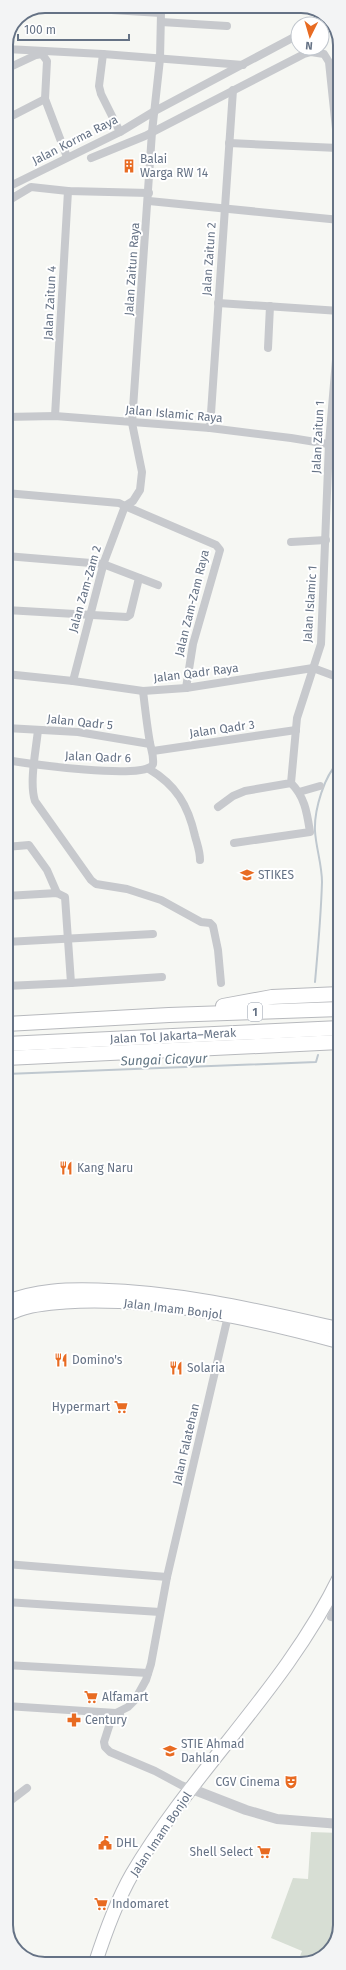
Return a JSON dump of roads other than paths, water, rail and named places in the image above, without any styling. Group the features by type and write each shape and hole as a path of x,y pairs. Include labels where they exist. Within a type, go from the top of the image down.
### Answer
{"highway":[{"path":"169,1015 272,997 333,994"},
{"name":"Jalan Tol Jakarta–Merak","path":"13,1024 169,1015 333,1009"},
{"name":"Jalan Tol Jakarta–Merak","path":"13,1044 333,1028"},
{"path":"13,1058 333,1042"},
{"path":"272,1045 333,1047"}],"main road":[{"name":"Jalan Imam Bonjol","path":"13,1310 37,1292 81,1290 157,1299 231,1304 333,1327"},
{"name":"Jalan Imam Bonjol","path":"157,1299 228,1316 293,1329 333,1340"},
{"name":"Jalan Imam Bonjol","path":"97,1957 110,1921 133,1874 180,1804 325,1617 333,1602"}],"street":[{"name":"Jalan Zaitun Raya","path":"132,423 149,197 152,132 159,58 161,13"},
{"path":"166,13 227,26"},
{"name":"Jalan Korma Raya","path":"13,184 120,132 290,39"},
{"path":"13,50 42,53 103,54 244,65"},
{"path":"91,158 152,132 304,54 311,52 324,54 329,62 333,96"},
{"path":"13,66 42,53"},
{"path":"42,53 47,61 45,99 68,157"},
{"path":"103,54 99,86 101,94 120,132"},
{"name":"Jalan Zaitun 2","path":"210,428 233,90"},
{"path":"13,115 45,99"},
{"path":"229,143 333,148"},
{"path":"13,198 31,188 149,197 333,219"},
{"name":"Jalan Zaitun 4","path":"55,416 68,191"},
{"name":"Jalan Zaitun 1","path":"218,303 333,310"},
{"path":"268,348 270,306"},
{"name":"Jalan Zaitun 1","path":"326,540 329,443 333,395"},
{"name":"Jalan Islamic Raya","path":"13,417 55,416 210,428 333,444"},
{"path":"13,494 119,503 126,506 138,493 142,472 132,423"},
{"name":"Jalan Zam-Zam 2","path":"73,681 103,564 126,506"},
{"name":"Jalan Zam-Zam Raya","path":"126,506 216,545 220,550 193,644 186,688"},
{"path":"291,542 326,540"},
{"name":"Jalan Islamic 1","path":"291,783 297,718 320,644 326,540"},
{"path":"13,557 103,564 158,585"},
{"path":"13,610 125,618 129,616 139,578"},
{"name":"Jalan Qadr Raya","path":"13,675 73,681 143,691 186,688 312,668 333,676"},
{"path":"143,691 151,748 151,766 184,801 199,847 200,860"},
{"name":"Jalan Qadr 5","path":"13,728 78,732 151,748"},
{"path":"38,730 37,766 32,778 32,794 35,801 90,880 96,884 127,889 161,900 201,922 210,923 213,926 218,950 222,983"},
{"name":"Jalan Qadr 3","path":"151,748 296,730"},
{"name":"Jalan Qadr 6","path":"13,761 37,766 102,771 139,771 151,766"},
{"path":"218,807 233,796 244,791 291,783 299,792 307,811 310,832 234,843"},
{"path":"299,792 320,786"},
{"path":"13,845 29,845 47,870 57,893"},
{"path":"13,896 57,893 63,895 67,900 72,982"},
{"path":"13,942 69,940 154,934"},
{"path":"13,986 162,977"},
{"name":"Jalan Falatehan","path":"147,1673 159,1612 228,1316"},
{"path":"13,1565 167,1577"},
{"path":"13,1602 159,1612"},
{"path":"325,1617 333,1618"},
{"path":"13,1665 147,1673"},
{"path":"13,1706 116,1713 128,1707 135,1700 145,1682 147,1673"},
{"path":"147,1673 149,1676 143,1692 136,1703 123,1713 112,1717 104,1742 105,1747 110,1752 155,1771 181,1785 246,1810 277,1819 333,1823"},
{"path":"13,1799 27,1788"}],"waterway":[{"name":"Sungai Cicayur","path":"315,982 322,882 315,823 321,793 333,769"},
{"name":"Sungai Cicayur","path":"13,1074 316,1062 318,1055"}],"place":[{"name":"Balai Warga RW 14","path":"129,166"},
{"name":"STIKES","path":"247,875"},
{"name":"Kang Naru","path":"66,1168"},
{"name":"Domino's","path":"61,1360"},
{"name":"Solaria","path":"176,1368"},
{"name":"Hypermart","path":"121,1407"},
{"name":"Alfamart","path":"91,1697"},
{"name":"Century","path":"74,1720"},
{"name":"STIE Ahmad Dahlan","path":"170,1751"},
{"name":"CGV Cinema","path":"291,1782"},
{"name":"DHL","path":"105,1843"},
{"name":"Shell Select","path":"264,1852"},
{"name":"Indomaret","path":"101,1904"}]}
